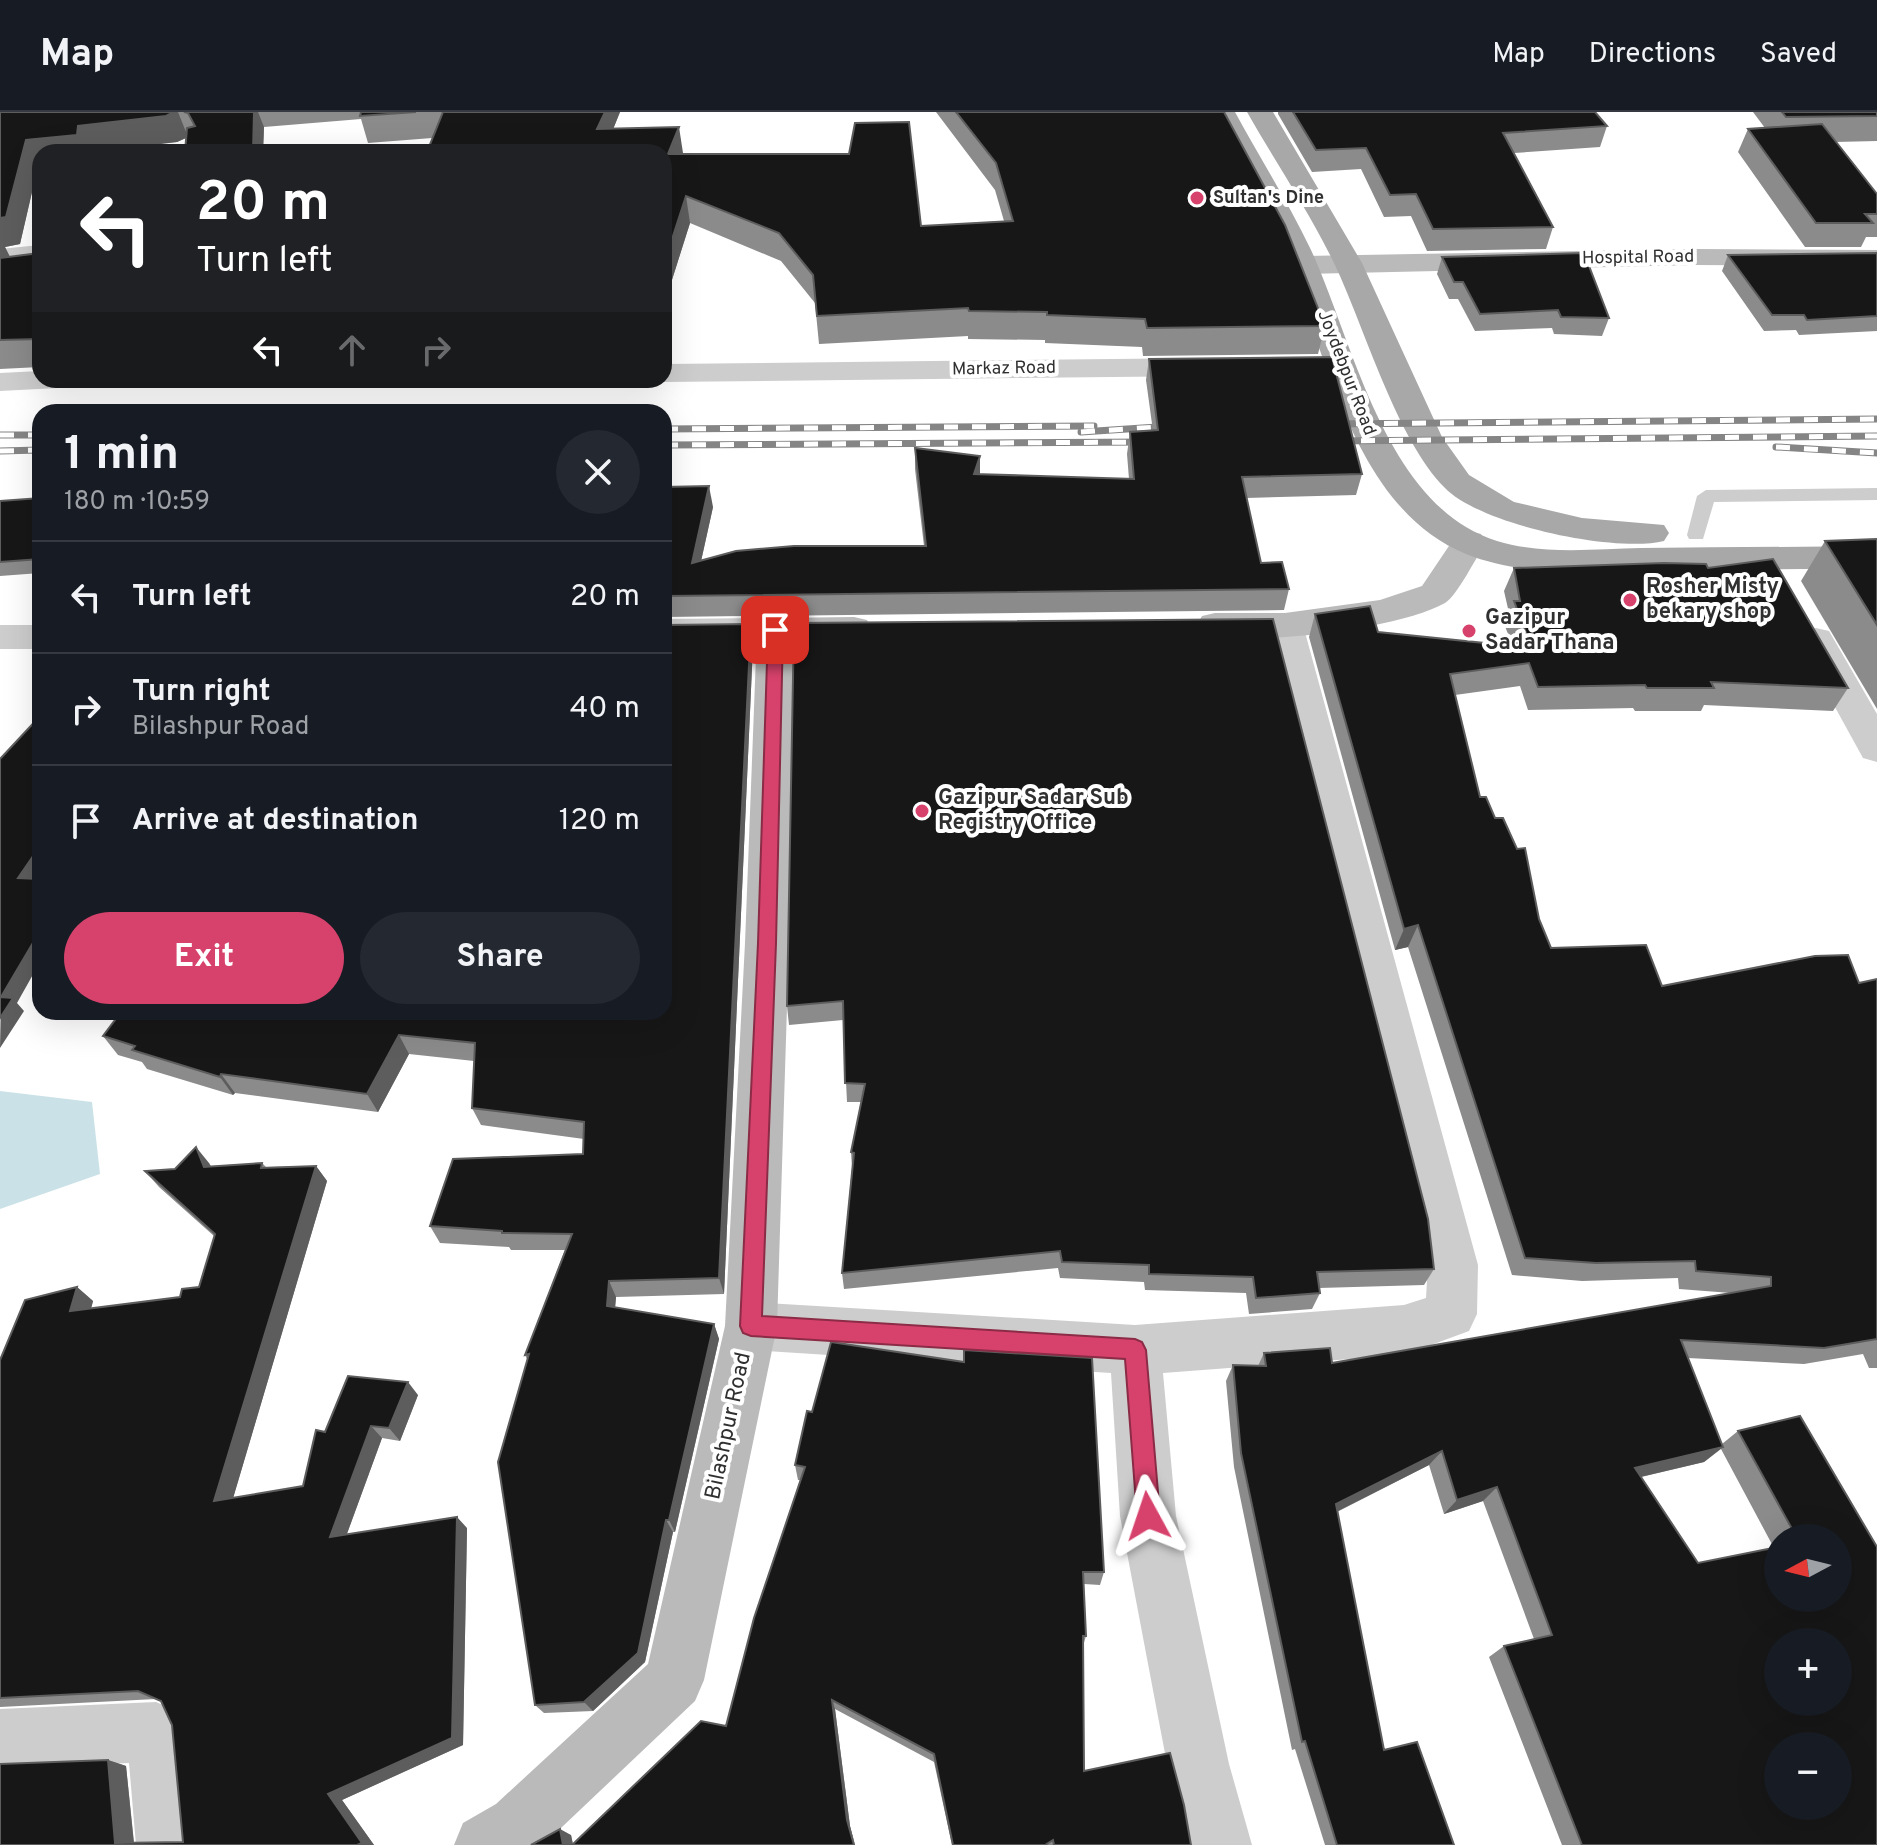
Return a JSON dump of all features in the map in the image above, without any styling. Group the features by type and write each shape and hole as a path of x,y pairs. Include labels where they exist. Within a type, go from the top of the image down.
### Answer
{"main road":[{"name":"Joydebpur Road","path":"1222,112 1304,265 1327,366 1391,473 1432,518 1469,542 1520,557 1784,586 1877,557"},
{"name":"Joydebpur Road","path":"1260,112 1348,263 1426,438 1457,482 1503,510 1582,529 1696,535 1877,531"},
{"name":"Hospital Road","path":"1304,265 1695,257 1877,258"},
{"path":"1174,626 1285,625 1384,611 1435,594 1469,542"},
{"path":"775,630 887,629"},
{"name":"Bilashpur Road","path":"485,1845 518,1826 674,1680 751,1326 767,943 775,630"}],"street":[{"path":"0,257 32,254"},
{"name":"Markaz Road","path":"672,373 1233,367"},
{"path":"0,382 32,381"},
{"path":"1784,586 1877,748"},
{"path":"751,1326 1135,1350 1404,1330 1451,1314 1453,1265 1285,625"},
{"path":"672,631 775,630"},
{"path":"0,637 32,637"},
{"path":"1135,1350 1148,1516 1198,1764 1221,1845"},
{"path":"0,1739 156,1732 167,1845"}],"lane":[{"path":"1696,535 1706,496 1877,494"}],"water":[{"path":"0,1091 92,1102 100,1174 0,1209"}],"building":[{"path":"0,112 174,112 166,116 78,126 77,135 26,140 6,217 0,218"},
{"path":"184,112 254,112 253,144 186,144 187,128 195,126 188,113"},
{"path":"361,112 416,112 360,116"},
{"path":"443,112 605,112 597,129 679,127 672,144 430,144"},
{"path":"956,112 1224,112 1285,225 1325,326 1147,328 1145,319 1047,315 1047,312 969,311 968,308 817,316 813,275 779,233 686,196 672,239 672,154 849,154 855,123 909,122 921,226 1013,221 996,163"},
{"path":"1293,112 1595,112 1607,126 1503,133 1553,227 1433,229 1416,194 1390,195 1366,148 1316,150"},
{"path":"1782,112 1877,112 1877,116 1786,117"},
{"path":"1822,124 1877,194 1877,214 1865,214 1873,223 1816,223 1748,129"},
{"path":"1584,253 1609,318 1561,317 1558,310 1480,314 1463,282 1454,282 1442,257"},
{"path":"1877,253 1877,316 1807,320 1804,315 1772,315 1728,255"},
{"path":"32,254 32,339 0,340 0,258"},
{"path":"1332,357 1362,474 1242,477 1261,563 1282,562 1289,589 672,596 672,487 709,486 692,563 736,551 794,546 926,546 915,448 980,456 974,474 1134,479 1130,432 1158,430 1149,359"},
{"path":"32,499 32,560 0,562 0,501"},
{"path":"1877,539 1877,625 1825,541"},
{"path":"1773,559 1848,688 1711,682 1714,688 1647,688 1645,685 1538,687 1529,663 1450,674 1480,797 1486,797 1495,818 1503,818 1517,849 1525,848 1539,919 1551,948 1646,945 1662,986 1815,956 1848,955 1859,983 1877,979 1877,1339 1824,1348 1681,1340 1723,1447 1635,1468 1698,1563 1764,1550 1764,1612 1852,1612 1852,1524 1789,1524 1738,1431 1800,1416 1877,1547 1877,1845 1582,1845 1504,1646 1552,1635 1497,1487 1457,1500 1442,1451 1336,1504 1384,1750 1417,1742 1454,1845 1337,1845 1305,1741 1302,1742 1241,1453 1233,1365 1266,1366 1264,1353 1330,1348 1332,1363 1771,1286 1771,1277 1696,1271 1695,1261 1596,1263 1525,1258 1418,925 1404,929 1315,614 1370,606 1378,632 1524,647 1522,641 1529,641 1514,601 1520,601 1514,568 1706,564 1708,568"},
{"path":"1273,619 1428,1219 1434,1269 1317,1272 1320,1293 1256,1298 1253,1277 1149,1274 1149,1265 1062,1262 1060,1251 842,1273 854,1153 851,1152 865,1084 845,1083 843,1001 787,1006 794,623"},
{"path":"751,624 719,1278 609,1281 607,1306 714,1324 669,1520 666,1520 638,1653 584,1702 535,1705 498,1462 529,1354 525,1355 572,1234 502,1233 430,1226 453,1159 583,1154 584,1122 472,1108 475,1043 399,1035 367,1094 221,1074 220,1077 132,1050 135,1046 103,1036 115,1020 672,1020 672,625"},
{"path":"32,725 32,858 18,878 32,879 32,945 1,997 13,998 0,1018 0,759"},
{"path":"196,1147 204,1167 262,1163 261,1168 316,1166 214,1501 303,1486 316,1430 325,1432 348,1376 408,1382 389,1428 371,1426 330,1537 457,1517 452,1738 328,1794 362,1843 357,1845 0,1845 0,1764 108,1760 115,1843 183,1842 172,1725 161,1701 138,1691 0,1698 0,1360 25,1300 77,1287 70,1311 180,1297 182,1289 199,1287 215,1234 145,1171 175,1169"},
{"path":"831,1342 964,1362 964,1350 1092,1358 1104,1572 1083,1572 1086,1636 1083,1636 1084,1771 1170,1753 1191,1845 1054,1845 1053,1840 1045,1845 953,1845 934,1754 832,1700 847,1820 854,1845 572,1845 701,1721 726,1726 754,1618 805,1467 795,1465 807,1411 812,1412"},
{"path":"560,1829 563,1845 531,1845"}],"railway":[{"path":"1328,424 1877,419"},
{"path":"672,429 1094,426"},
{"path":"1081,432 1173,426"},
{"path":"0,435 32,435"},
{"path":"1333,441 1877,436"},
{"path":"672,445 1149,442"},
{"path":"1776,447 1877,453"},
{"path":"0,451 32,450"}],"place":[{"name":"Sultan's Dine","path":"1197,198"},
{"name":"Rosher Misty bekary shop","path":"1630,600"},
{"name":"Gazipur Sadar Thana","path":"1469,631"},
{"name":"Gazipur Sadar Sub Registry Office","path":"922,811"}],"route":[{"path":"775,630 767,943 751,1326 1135,1350 1148,1516"}]}
